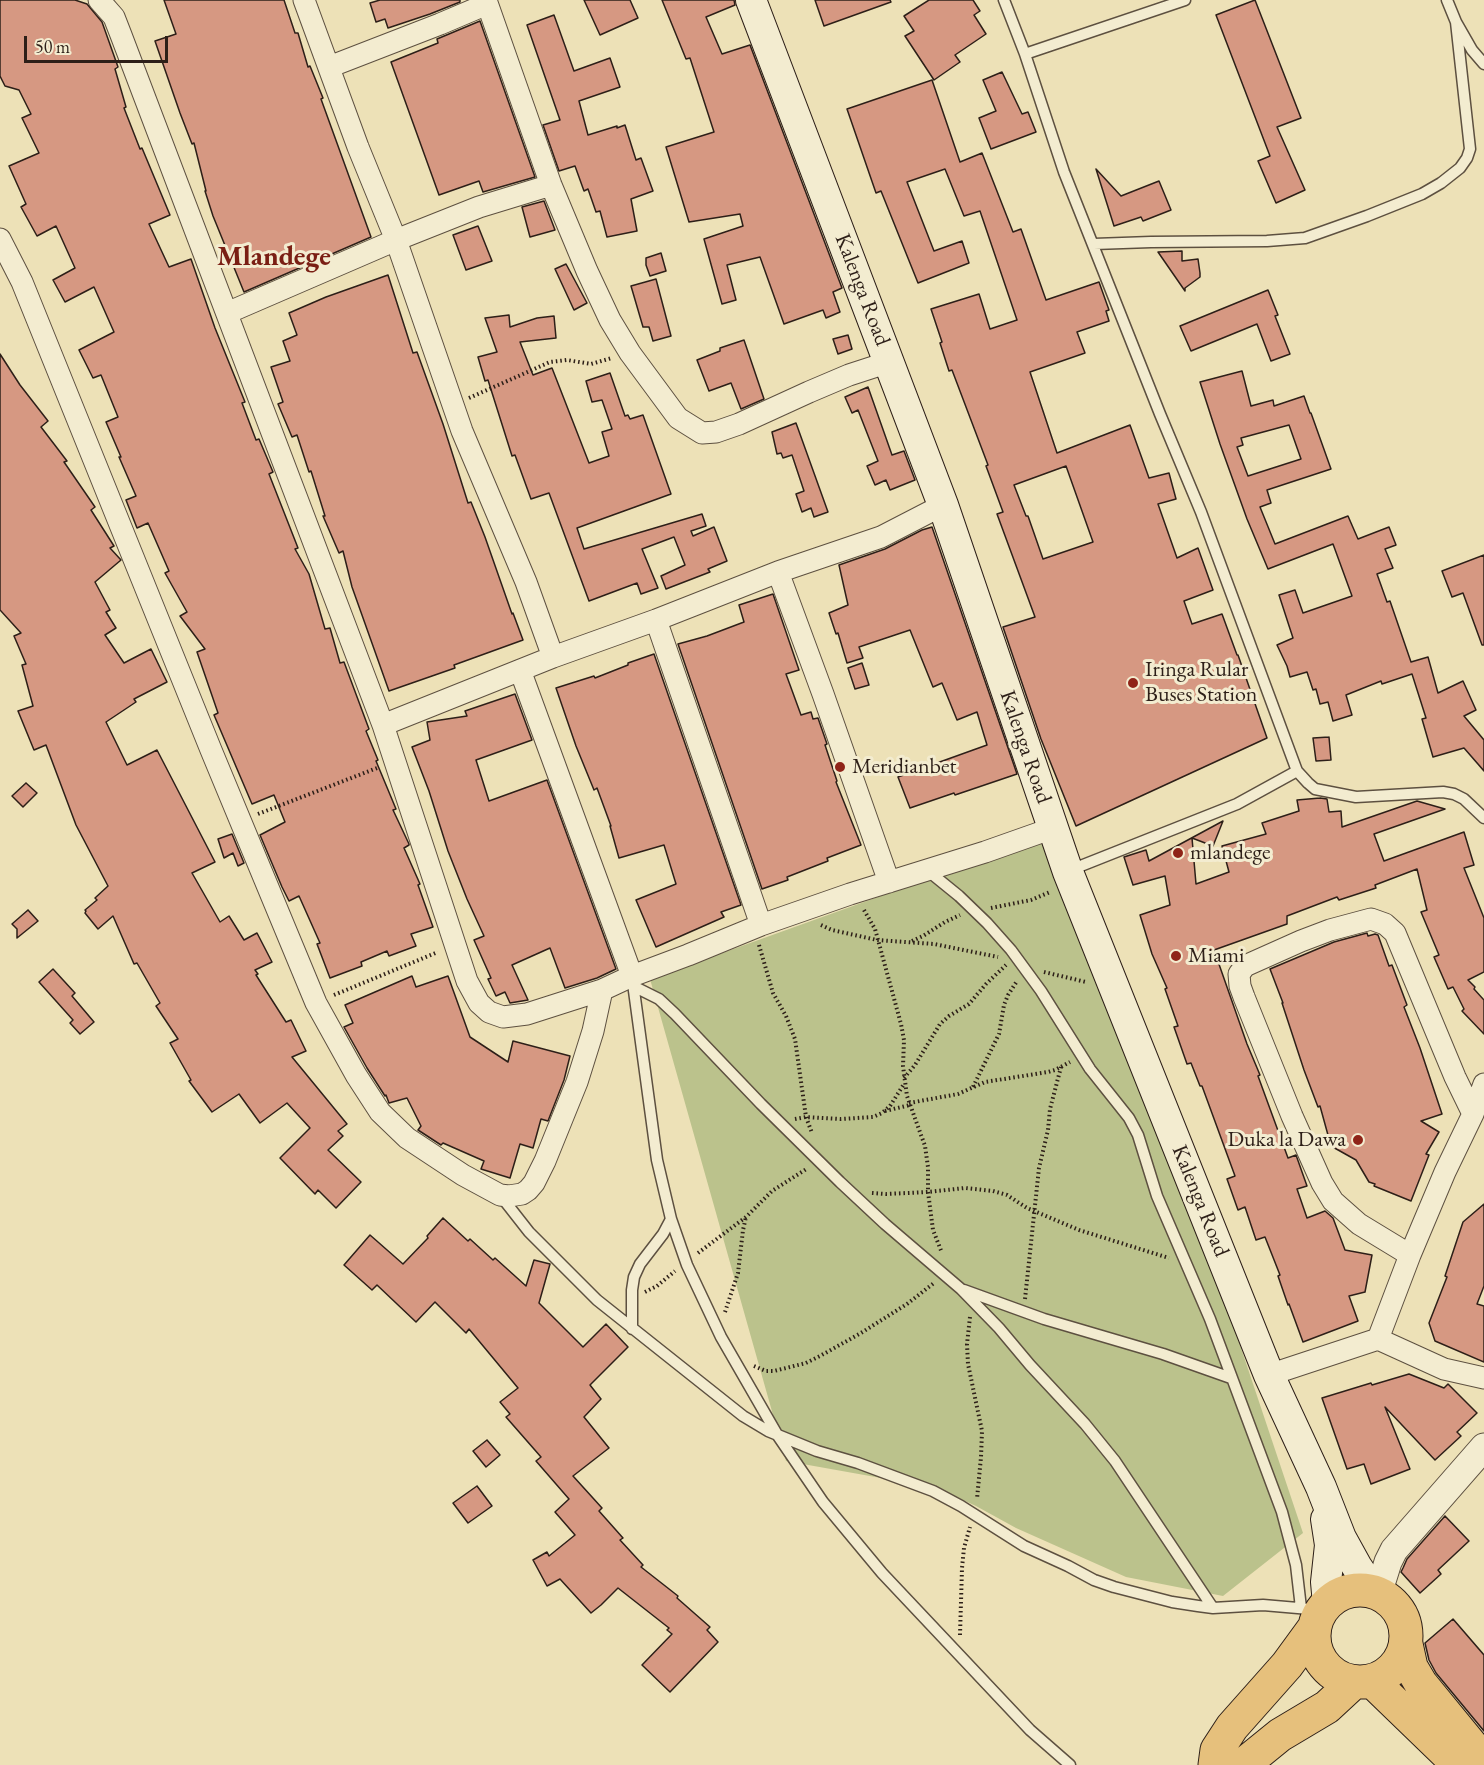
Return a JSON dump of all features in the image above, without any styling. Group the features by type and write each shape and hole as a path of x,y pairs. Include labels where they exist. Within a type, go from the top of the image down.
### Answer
{"highway":[{"path":"1215,1765 1217,1750 1232,1726 1287,1665 1316,1613 1334,1597 1351,1590 1369,1590 1385,1597 1398,1609 1406,1626 1406,1644 1411,1667 1421,1684 1484,1761"},
{"path":"1316,1613 1315,1646 1323,1663 1336,1676 1363,1681 1459,1765"},
{"path":"1243,1765 1280,1735 1327,1707 1363,1681 1388,1674 1400,1661 1406,1644"}],"main road":[{"name":"Kalenga Road","path":"751,0 943,505 1053,828 1061,881 1269,1375 1321,1486 1341,1538 1376,1593"},
{"name":"Kalenga Road","path":"1316,1613 1326,1582 1330,1545 1321,1486"}],"street":[{"path":"99,0 114,17 121,34 383,725 467,981 479,1004 489,1012 503,1017 527,1014 632,981 688,955 800,911 1053,828"},
{"path":"304,0 358,147 396,240 462,431 526,582 553,657"},
{"path":"329,67 440,24 486,2 551,185 586,272 610,320 630,353 678,418 702,433 716,432 739,424 849,375 889,362"},
{"path":"227,313 479,207 551,185"},
{"path":"0,239 22,282 316,1003 356,1075 380,1112 407,1138 469,1179 500,1195 522,1194 528,1190 537,1177 577,1082 593,1031 602,990"},
{"path":"383,725 553,657 778,572 881,537 943,505"},
{"path":"778,572 889,882"},
{"path":"656,620 758,926"},
{"path":"520,670 632,981"},
{"path":"1410,1255 1359,1224 1333,1201 1292,1116 1244,997 1239,974 1245,966 1301,940 1330,930 1371,919 1385,924 1395,933 1455,1077 1473,1114"},
{"path":"1378,1339 1444,1172 1473,1114 1484,1084"},
{"path":"1269,1375 1378,1339 1444,1369 1484,1378"},
{"path":"1376,1593 1394,1550 1484,1448"}],"lane":[{"path":"1004,0 1025,54 1064,172 1201,512 1297,771 1315,789 1356,797 1443,792 1454,794 1464,799 1484,818"},
{"path":"1025,54 1185,0"},
{"path":"1447,0 1472,50 1483,62"},
{"path":"1094,244 1267,241 1305,238 1422,194 1441,183 1460,168 1470,149 1456,22"},
{"path":"1061,881 1237,804 1297,771"},
{"path":"927,869 974,911 1005,944 1129,1118 1138,1135 1157,1196 1210,1319 1282,1512 1296,1565 1316,1613"},
{"path":"632,981 659,999 675,1014 819,1162 885,1224 961,1289 999,1328 1115,1461 1213,1608"},
{"path":"632,981 657,1160 671,1219 686,1264 717,1329 778,1436 823,1502 874,1564 1030,1730 1070,1765"},
{"path":"500,1195 529,1232 597,1300 743,1416 778,1436 923,1487 961,1506 1024,1546 1094,1580 1114,1587 1172,1602 1213,1608 1263,1605 1316,1613"},
{"path":"632,1329 634,1278 640,1264 663,1234 671,1219"},
{"path":"961,1289 1084,1332 1163,1354 1231,1378"}],"path":[{"path":"453,405 550,362 567,360 591,364 630,353"},
{"path":"240,821 395,761"},
{"path":"908,943 945,922 974,911 1031,900 1061,881"},
{"path":"732,1355 766,1371 806,1363 870,1328 907,1304 944,1274 942,1253 933,1230 925,1146 909,1104 904,1082 904,1041 901,1024 870,919 850,894"},
{"path":"800,911 821,926 832,930 878,940 934,944 1090,982"},
{"path":"632,1297 649,1291 746,1217 772,1191 819,1162 806,1118 795,1039 762,962 758,926"},
{"path":"316,1003 455,945"},
{"path":"885,1111 898,1095 940,1024 969,1004 986,984 1019,965"},
{"path":"973,1087 999,1034 1004,1005 1019,965"},
{"path":"780,1122 806,1118 873,1117 909,1104 958,1094 985,1082 1048,1072 1082,1055"},
{"path":"1024,1312 1039,1168 1048,1130 1050,1109 1061,1067"},
{"path":"851,1192 886,1194 965,1188 993,1191 1007,1195 1035,1211 1079,1230 1186,1263"},
{"path":"717,1329 729,1304 738,1273 746,1217"},
{"path":"958,1653 964,1548 967,1533 975,1515 980,1483 982,1441 968,1364 968,1331 973,1301"}],"green space":[{"path":"1067,829 1303,1533 1223,1596 1126,1577 1016,1528 937,1488 786,1461 650,979"}],"building":[{"path":"0,0 75,0 87,4 102,22 118,67 115,69 126,107 124,108 170,215 149,224 169,267 191,259 215,328 245,402 242,403 256,440 259,439 273,472 269,474 298,548 295,549 309,574 325,629 330,628 340,663 344,662 369,729 366,731 378,760 376,761 396,809 393,810 409,844 404,848 420,884 418,885 433,927 411,934 416,946 389,956 387,951 361,962 362,966 330,978 317,944 320,943 299,896 289,901 282,887 260,835 285,822 274,795 252,804 214,715 218,713 197,652 205,649 180,616 187,612 165,573 169,571 148,523 137,528 126,500 136,496 106,422 118,417 101,375 93,378 79,350 114,332 94,287 65,302 53,280 75,268 56,226 37,236 21,207 26,204 9,166 39,153 22,118 31,114 19,90 5,86 0,76"},
{"path":"164,0 284,0 295,33 298,33 308,67 310,66 323,98 321,99 371,237 244,292 213,216 194,143 192,144 180,113 155,41 176,34"},
{"path":"380,0 460,0 460,2 388,28 385,19 376,22 370,3"},
{"path":"584,0 630,0 638,18 600,35"},
{"path":"662,0 734,0 735,5 706,17 722,54 750,45 842,288 833,292 840,312 826,318 823,310 784,324 760,257 727,265 736,300 722,304 704,239 743,226 740,214 689,222 666,147 714,132 690,58 686,59"},
{"path":"815,0 890,0 891,2 824,26"},
{"path":"929,0 973,0 980,11 974,15 986,34 955,55 960,62 934,80 905,36 914,31 904,16"},
{"path":"1255,0 1301,118 1277,127 1305,190 1276,203 1258,161 1270,156 1216,15"},
{"path":"554,15 574,71 610,58 620,87 579,101 588,135 625,125 636,160 641,158 653,191 631,199 637,231 607,237 600,211 596,212 588,189 584,191 575,166 559,171 543,125 560,120 527,25"},
{"path":"480,21 535,177 483,192 479,181 439,195 391,62 438,43 437,39"},
{"path":"1002,72 1022,114 1028,112 1036,132 991,149 979,118 996,111 983,80"},
{"path":"932,80 960,162 982,153 1013,232 1021,229 1046,300 1099,282 1109,310 1106,311 1109,321 1077,332 1085,353 1030,372 1057,453 1130,425 1149,478 1169,473 1176,499 1158,504 1177,558 1198,548 1213,590 1184,601 1192,624 1222,614 1267,738 1076,826 1041,739 1003,627 1035,617 997,514 1003,512 986,466 988,465 952,370 949,371 931,309 979,294 990,329 1017,320 980,211 964,216 945,169 907,182 934,251 962,241 969,263 918,283 881,191 876,193 847,109","holes":["1066,466 1093,542 1043,559 1014,485"]},
{"path":"1096,169 1121,196 1159,181 1171,210 1143,221 1141,217 1114,226"},
{"path":"544,201 555,230 530,237 522,207"},
{"path":"478,226 492,261 466,270 453,235"},
{"path":"1182,251 1182,261 1198,259 1200,273 1200,277 1185,288 1185,291 1158,252"},
{"path":"661,253 666,271 650,276 646,258"},
{"path":"566,264 587,303 574,310 555,269"},
{"path":"388,275 413,353 417,352 443,424 468,503 471,502 523,640 454,665 455,668 389,691 352,587 343,551 339,553 323,516 325,516 311,471 309,472 297,435 292,437 278,404 283,402 271,367 290,361 283,341 297,335 289,313"},
{"path":"656,279 671,336 653,341 649,327 643,327 631,286"},
{"path":"1268,290 1278,315 1275,316 1290,354 1271,361 1257,324 1191,351 1180,326"},
{"path":"509,315 510,327 537,318 554,316 556,338 520,342 533,375 552,368 589,463 609,456 602,432 612,429 602,400 592,402 586,381 610,373 625,416 628,415 630,419 643,415 671,494 577,528 584,549 702,514 706,526 691,531 693,536 714,527 727,561 708,569 710,572 666,589 661,576 685,565 674,537 642,549 658,588 641,594 637,583 589,601 549,493 531,499 515,455 512,456 488,380 485,381 478,357 497,352 485,318"},
{"path":"848,335 852,349 838,354 833,339"},
{"path":"744,340 764,399 741,409 731,383 709,391 697,360 720,351 720,348"},
{"path":"0,354 48,421 41,427 67,461 64,462 95,507 91,510 114,546 110,548 121,560 95,582 110,610 106,612 116,628 105,635 124,663 151,649 167,682 134,699 136,702 106,722 127,765 157,750 215,862 192,873 220,922 229,916 244,940 257,933 272,962 255,970 258,974 256,975 286,1022 291,1020 306,1051 292,1057 347,1124 338,1131 343,1136 328,1150 361,1182 336,1208 318,1190 315,1194 280,1158 310,1128 287,1103 260,1123 239,1094 212,1112 189,1081 191,1080 170,1043 178,1039 156,1006 160,1003 137,963 134,964 113,916 98,929 85,913 85,910 97,900 95,898 108,886 76,825 46,745 34,750 18,711 33,706 22,665 26,664 14,636 21,633 0,610"},
{"path":"1242,371 1251,406 1273,400 1274,406 1304,396 1331,469 1267,490 1271,503 1260,507 1275,544 1348,516 1358,539 1389,527 1396,545 1385,549 1393,568 1377,574 1387,602 1390,601 1411,662 1428,657 1438,693 1463,681 1476,710 1464,716 1484,740 1484,771 1464,748 1433,757 1422,719 1426,718 1412,674 1382,684 1381,681 1346,695 1352,715 1333,721 1328,702 1320,704 1316,689 1313,690 1307,672 1290,677 1277,645 1293,638 1279,595 1295,590 1303,613 1352,596 1333,544 1268,569 1247,519 1200,382","holes":["1289,425 1301,459 1248,476 1237,447 1243,445 1241,438"]},
{"path":"868,387 892,455 904,451 915,480 890,490 886,480 875,485 867,466 878,461 858,410 852,413 845,397"},
{"path":"796,423 828,512 814,517 811,508 802,512 796,494 804,491 792,455 783,458 781,453 777,454 772,432"},
{"path":"932,527 1017,774 910,808 898,777 987,745 977,712 957,720 942,683 933,687 910,630 859,647 863,658 847,663 829,613 848,605 839,565 885,549"},
{"path":"1484,555 1484,645 1482,645 1463,593 1452,597 1442,571"},
{"path":"773,594 799,670 786,674 801,715 811,712 813,719 818,718 836,782 861,845 787,877 788,880 762,889 678,644 744,622 739,605"},
{"path":"654,654 741,905 721,912 724,917 656,947 636,900 676,884 664,845 619,858 611,826 597,788 594,790 556,688 594,676 595,678"},
{"path":"862,663 869,685 855,689 848,668"},
{"path":"515,694 532,740 476,760 489,801 547,780 616,969 597,978 565,988 550,948 512,965 528,1000 510,1003 505,992 496,996 488,979 491,978 474,940 484,936 448,851 412,747 430,740 427,722 467,716 465,711"},
{"path":"1329,737 1331,760 1316,761 1313,738"},
{"path":"26,783 37,793 23,807 12,796"},
{"path":"1327,799 1329,812 1341,811 1342,827 1417,801 1445,809 1374,834 1384,861 1464,832 1474,865 1464,868 1484,918 1484,972 1468,980 1484,1000 1484,1034 1462,1011 1464,1009 1453,987 1448,989 1434,957 1439,955 1421,912 1427,910 1417,869 1375,885 1376,888 1339,900 1337,897 1287,916 1287,924 1214,950 1288,1158 1296,1155 1307,1186 1297,1189 1307,1218 1325,1211 1333,1218 1345,1250 1372,1255 1365,1292 1349,1296 1358,1321 1303,1342 1265,1237 1256,1240 1245,1207 1238,1210 1227,1179 1235,1176 1202,1086 1200,1086 1191,1063 1187,1064 1174,1027 1178,1026 1165,989 1167,988 1152,954 1140,915 1170,905 1165,876 1133,885 1124,857 1146,850 1149,861 1223,821 1213,846 1192,838 1196,884 1229,872 1222,846 1266,834 1262,823 1299,811 1297,800"},
{"path":"232,834 244,863 238,866 233,853 224,858 218,839"},
{"path":"28,910 38,921 17,938 17,929 12,924"},
{"path":"1367,933 1368,936 1378,935 1389,966 1392,965 1407,1005 1404,1007 1442,1114 1421,1121 1439,1132 1426,1154 1429,1155 1411,1201 1374,1186 1375,1184 1369,1182 1356,1160 1331,1146 1320,1106 1318,1107 1304,1070 1270,969 1334,942"},
{"path":"53,969 75,993 72,996 94,1022 80,1034 70,1023 73,1020 39,982"},
{"path":"412,976 416,987 448,976 470,1037 508,1062 513,1041 570,1056 564,1080 548,1121 541,1119 533,1148 520,1144 510,1178 481,1169 484,1161 443,1143 441,1145 418,1130 421,1126 407,1098 389,1103 344,1027 353,1023 345,1005"},
{"path":"1484,1204 1484,1286 1477,1304 1484,1306 1484,1362 1435,1341 1429,1323 1447,1277 1445,1276 1463,1222"},
{"path":"443,1218 468,1241 470,1239 493,1260 495,1258 526,1286 534,1260 550,1264 539,1303 583,1347 606,1324 628,1347 590,1385 601,1399 584,1417 609,1448 573,1476 602,1508 599,1511 623,1538 620,1540 643,1565 641,1567 678,1596 677,1598 710,1627 707,1630 718,1642 670,1692 642,1665 672,1634 667,1630 669,1628 618,1588 591,1613 560,1579 547,1586 533,1560 547,1552 549,1556 575,1535 555,1512 569,1499 536,1461 541,1457 506,1417 510,1414 500,1402 518,1388 469,1329 466,1333 435,1302 416,1322 377,1285 372,1290 344,1265 370,1235 403,1264 428,1238 427,1236"},
{"path":"1409,1374 1444,1388 1448,1384 1477,1413 1457,1432 1461,1436 1435,1460 1385,1407 1410,1469 1371,1484 1364,1464 1347,1469 1322,1398"},
{"path":"487,1440 500,1455 486,1467 473,1451"},
{"path":"477,1486 492,1506 468,1523 453,1503"},
{"path":"1445,1516 1469,1541 1438,1570 1441,1574 1420,1593 1401,1572 1407,1559"},
{"path":"1453,1619 1484,1655 1484,1731 1436,1673 1429,1660 1425,1643"}],"place":[{"name":"Iringa Rular Buses Station","path":"1133,683"},
{"name":"Meridianbet","path":"840,767"},
{"name":"mlandege","path":"1178,853"},
{"name":"Miami","path":"1176,956"},
{"name":"Duka la Dawa","path":"1358,1140"}],"district":[{"name":"Mlandege","path":"274,257"}]}
